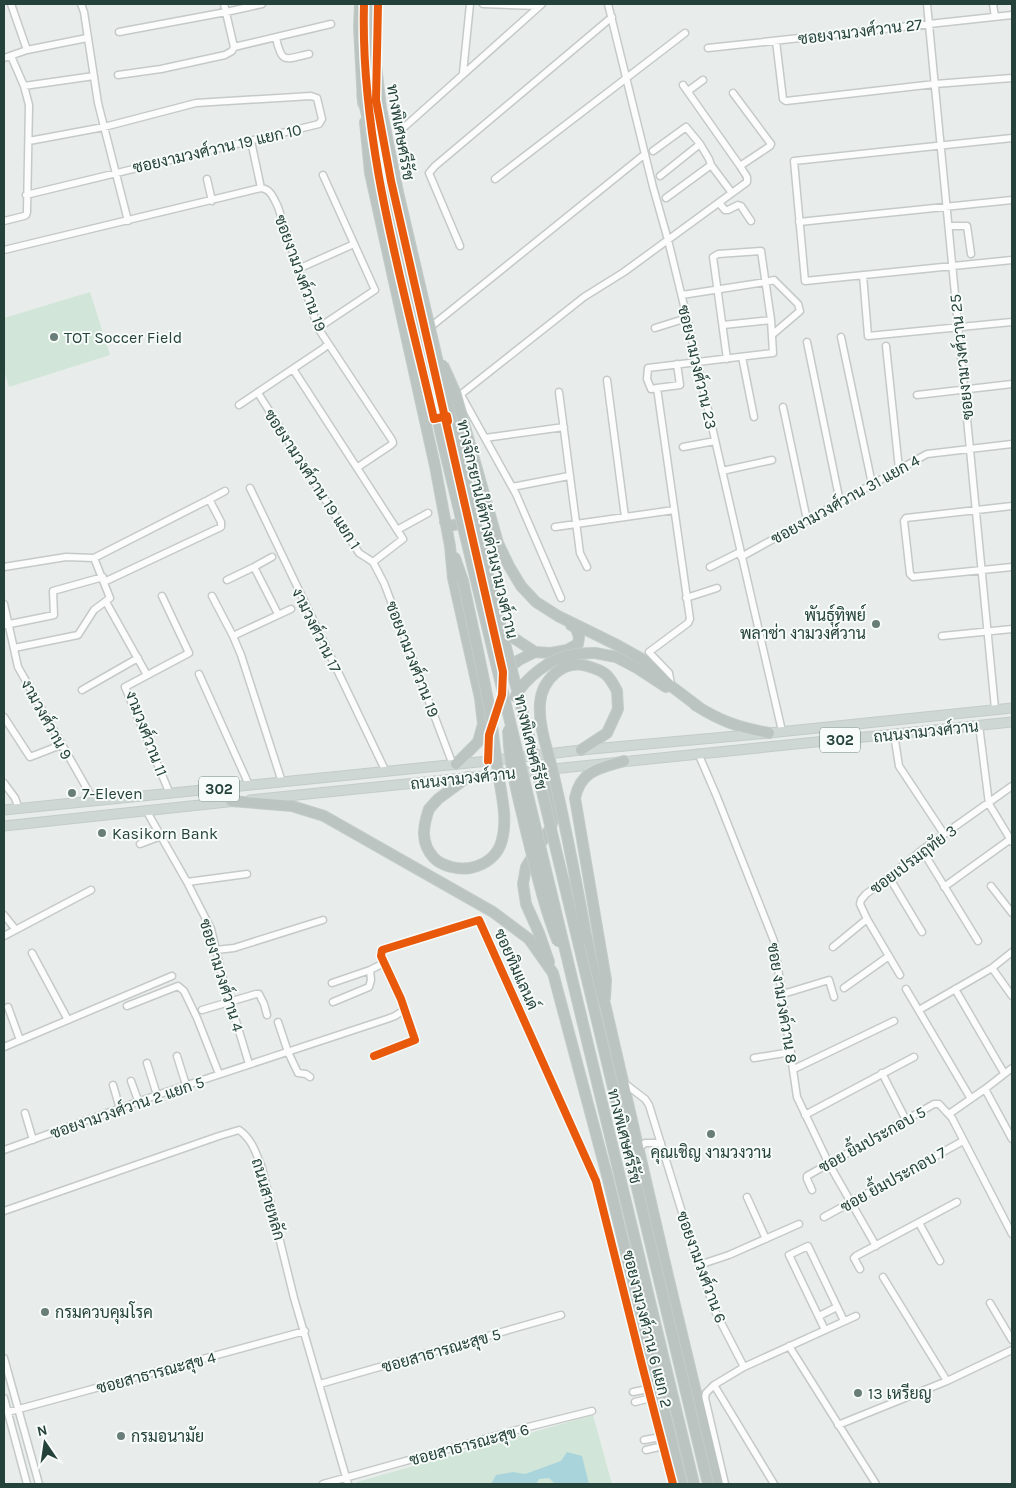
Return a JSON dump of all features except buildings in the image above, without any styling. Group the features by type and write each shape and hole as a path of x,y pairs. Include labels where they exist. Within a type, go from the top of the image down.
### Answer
{"highway":[{"name":"ทางพิเศษศรีรัช","path":"360,4 359,27 362,94 405,284 694,1484"},
{"name":"ทางพิเศษศรีรัช","path":"373,4 375,57 381,108 398,192 491,589 529,737 708,1484"},
{"path":"362,94 370,172 435,466 445,522 451,547 463,581 490,712 502,799 504,822 502,841 494,856 484,864 467,868 449,866 434,858 424,842 423,824 429,808 468,777"},
{"path":"434,345 455,392 498,543 508,566 521,586 536,602 576,628 579,637 578,644 567,650 551,653 535,652 492,624"},
{"path":"445,522 450,526 462,523 464,519 467,522"},
{"path":"454,765 478,742 483,724 480,698 453,578 451,535 453,531 467,522"},
{"path":"558,616 644,660 671,686 700,708"},
{"path":"503,672 519,660 535,652"},
{"path":"570,973 538,878 509,750 508,730 512,703 518,690 528,679 546,665 570,655 595,653 616,657 700,708 733,725 769,733"},
{"path":"581,750 607,733 618,710 617,691 609,676 598,669 582,664 566,666 555,673 545,684 540,702 540,721 554,776 596,981 605,1004 718,1484"},
{"path":"605,1004 606,980 575,798 577,788 588,774 624,761"},
{"path":"533,770 546,785 554,816 551,827 526,867 523,884 526,904 539,933 553,973 608,1179 682,1484"},
{"path":"230,801 292,806 324,816 493,912 529,940 553,973"},
{"path":"634,1285 646,1294 655,1293 666,1285 668,1276"}],"main road":[{"name":"ถนนงามวงศ์วาน","path":"4,810 454,765 581,750 782,732 1012,708"},
{"name":"ถนนงามวงศ์วาน","path":"4,826 230,801 1012,722"}],"street":[{"path":"11,4 27,50"},
{"path":"81,4 104,127 128,221"},
{"path":"118,75 161,69 232,51 234,46 224,4"},
{"path":"119,32 262,4"},
{"path":"378,4 376,100 391,181 467,522 503,672 502,695 489,736 488,761"},
{"path":"463,73 470,4"},
{"path":"483,4 540,5"},
{"name":"ซอยงามวงศ์วาน 23","path":"608,4 682,295 782,732"},
{"name":"ซอยงามวงศ์วาน 25","path":"927,4 995,709"},
{"path":"993,4 995,17"},
{"path":"401,130 540,5"},
{"name":"ซอยงามวงศ์วาน 27","path":"708,48 1012,15"},
{"path":"460,246 429,173 612,17"},
{"path":"234,46 331,24"},
{"path":"495,179 684,33"},
{"path":"4,58 27,50 87,38"},
{"path":"276,38 282,56 287,58 310,54"},
{"path":"776,40 784,100 1012,78"},
{"path":"4,221 26,215 29,105 24,86 11,56"},
{"path":"24,86 94,76"},
{"path":"688,91 703,80"},
{"path":"442,409 584,297 624,272 747,182 747,176 683,84"},
{"path":"733,93 771,144 740,166"},
{"name":"ซอยงามวงศ์วาน 19 แยก 10","path":"26,195 319,124 322,119 317,98 311,96 196,103 104,127"},
{"path":"29,141 104,127"},
{"path":"653,151 686,127 700,144 711,165 732,193"},
{"path":"1012,138 795,160 804,281 1012,260"},
{"path":"4,250 261,188 250,141"},
{"path":"660,176 700,144"},
{"path":"425,332 645,154"},
{"path":"666,198 711,165"},
{"path":"318,328 374,290 324,175"},
{"path":"207,179 212,201"},
{"name":"ซอยงามวงศ์วาน 19","path":"239,405 324,348 328,343 318,328 278,207 271,192 266,188 261,188"},
{"path":"799,222 1012,200"},
{"path":"719,202 725,210 738,205 741,206 751,221"},
{"path":"949,226 967,226 971,254"},
{"path":"298,269 354,244"},
{"path":"677,364 680,385 651,389 647,379 648,368 677,364 727,359 742,357 773,354 773,334 760,251 718,254 713,257 727,359"},
{"path":"863,276 868,336 1012,322"},
{"path":"682,295 774,280 798,304 800,311 773,334"},
{"path":"655,328 687,318"},
{"path":"723,325 771,320"},
{"path":"841,337 872,484"},
{"path":"807,342 840,502"},
{"path":"328,343 393,443 358,467"},
{"path":"886,346 899,469"},
{"path":"742,357 754,417"},
{"path":"293,369 358,467 403,541 373,562"},
{"path":"607,380 625,517"},
{"path":"917,395 1012,384"},
{"path":"657,388 690,621 649,652 669,673 671,686"},
{"path":"559,392 580,553 587,567"},
{"name":"ซอยงามวงศ์วาน 19 แยก 1","path":"258,393 359,553 373,562"},
{"path":"461,395 512,487 561,598"},
{"path":"783,407 807,520"},
{"path":"486,438 564,427"},
{"path":"683,447 715,441"},
{"name":"ซอยงามวงศ์วาน 31 แยก 4","path":"710,567 741,555 927,454 1012,444"},
{"path":"722,471 772,460"},
{"path":"512,487 569,476"},
{"name":"งามวงศ์วาน 17","path":"250,488 386,772"},
{"path":"4,567 66,557 94,558 225,491"},
{"path":"6,624 54,615 53,590 103,579 221,527 221,522 208,500"},
{"path":"1012,506 906,518 904,521 910,574 912,577 1012,567"},
{"path":"555,527 674,510"},
{"path":"398,530 428,513"},
{"path":"228,580 272,557"},
{"path":"94,558 103,579 108,600 147,675"},
{"name":"ซอยงามวงศ์วาน 19","path":"373,562 384,583 454,765"},
{"path":"254,567 278,614"},
{"path":"686,598 717,588"},
{"name":"งามวงศ์วาน 11","path":"162,596 189,653 127,685 126,689 170,794"},
{"path":"212,596 233,636 282,782"},
{"path":"14,648 78,635 94,610 108,600"},
{"name":"งามวงศ์วาน 9","path":"4,604 6,624 20,672 94,801"},
{"path":"233,636 291,609"},
{"path":"942,636 1012,629"},
{"path":"82,690 138,658"},
{"path":"199,674 249,785"},
{"path":"4,717 30,757 61,745"},
{"path":"944,886 1012,840 989,804 979,725"},
{"path":"894,734 898,766 944,834"},
{"name":"ซอย งามวงค์วาน 8","path":"698,753 774,941 797,1097 829,1164 876,1246"},
{"path":"4,783 15,798 19,809"},
{"name":"ซอยเปรมฤทัย 3","path":"900,975 867,919 860,904 861,900 922,850 1012,786"},
{"name":"ซอยงามวงศ์วาน 4","path":"146,810 187,882 210,929 230,1002 250,1064"},
{"path":"140,844 161,836"},
{"path":"922,850 978,942"},
{"path":"187,882 247,874"},
{"path":"890,877 922,932"},
{"path":"991,886 1012,913"},
{"path":"4,936 92,890"},
{"path":"4,915 16,930"},
{"path":"833,947 867,919"},
{"path":"216,950 234,948 323,920"},
{"name":"ซอยทิมแลนด์","path":"384,963 381,956 382,950 478,920 596,1181"},
{"path":"919,1010 992,968 1012,952"},
{"path":"32,953 68,1020"},
{"path":"844,988 889,956"},
{"path":"332,983 370,970 384,963 401,999 415,1040 374,1056"},
{"path":"992,968 1012,996"},
{"path":"333,1002 369,987 371,980 370,970"},
{"path":"4,1047 172,976"},
{"path":"783,994 829,980 834,997"},
{"path":"127,1006 178,986 184,991 197,1018 220,1074"},
{"path":"906,989 971,1098"},
{"path":"955,989 1004,1073"},
{"path":"202,1010 259,994 267,1015"},
{"path":"8,1006 20,1040"},
{"path":"250,1064 387,1019 404,1010"},
{"path":"794,1069 894,1021"},
{"path":"278,1022 288,1052 298,1073 306,1074 310,1077"},
{"path":"754,1058 791,1052"},
{"path":"177,1056 186,1085"},
{"path":"805,1114 914,1057"},
{"path":"147,1063 157,1095"},
{"name":"ซอยงามวงศ์วาน 2 แยก 5","path":"4,1150 250,1064"},
{"path":"1012,1068 949,1114 1012,1234"},
{"path":"882,1073 906,1120"},
{"path":"131,1081 139,1102"},
{"name":"ซอยงามวงศ์วาน 6","path":"622,1082 645,1099 649,1105 715,1311 744,1367"},
{"path":"113,1085 120,1109"},
{"path":"985,1089 1012,1139"},
{"name":"ซอย ยิ้มประกอบ 5","path":"812,1190 806,1177 906,1120 936,1104 939,1104 949,1114"},
{"path":"24,1113 33,1140"},
{"name":"ถนนสายหลัก","path":"4,1211 239,1130 249,1140 262,1168 294,1298 347,1481"},
{"name":"ซอย ยิ้มประกอบ 7","path":"824,1218 963,1141"},
{"path":"639,1148 644,1143 661,1143"},
{"path":"596,1181 608,1179"},
{"name":"ซอยงามวงศ์วาน 6 แยก 2","path":"596,1181 673,1484"},
{"path":"747,1197 766,1239"},
{"path":"860,1269 854,1258 957,1202"},
{"path":"699,1265 729,1255 798,1224"},
{"path":"919,1224 940,1261"},
{"path":"825,1330 789,1255 808,1246 844,1322"},
{"path":"882,1277 947,1381"},
{"path":"990,1303 1012,1340"},
{"path":"819,1316 837,1307"},
{"name":"ซอยสาธารณะสุข 5","path":"320,1384 561,1315"},
{"path":"726,1484 705,1398 706,1393 714,1385 744,1367 856,1316"},
{"name":"ซอยสาธารณะสุข 4","path":"8,1412 305,1331"},
{"path":"789,1346 876,1484"},
{"path":"838,1425 947,1381 1012,1350"},
{"path":"4,1358 39,1484"},
{"path":"714,1385 774,1484"},
{"path":"633,1392 648,1389"},
{"path":"4,1398 28,1484"},
{"path":"635,1402 651,1398"},
{"name":"ซอยสาธารณะสุข 6","path":"323,1484 347,1481 592,1411"},
{"path":"644,1440 661,1436"},
{"path":"646,1450 663,1446"}],"green space":[{"name":"TOT Soccer Field","path":"90,292 110,355 9,387 4,370 4,318"},
{"path":"593,1415 612,1484 357,1484 357,1482"}],"water":[{"path":"567,1452 582,1456 589,1484 555,1484 549,1478 539,1479 536,1484 491,1484 496,1475 513,1472 525,1474 561,1461"}],"cycle path":[{"name":"ทางจักรยานใต้ทางด่วนงามวงศ์วาน","path":"364,4 369,108 376,161 386,213 434,419 447,416 448,421"},
{"name":"ทางจักรยานใต้ทางด่วนงามวงศ์วาน","path":"378,4 376,100 391,181 503,672 502,695 489,735 488,761"},
{"path":"374,1056 415,1040 401,999 381,956 382,950 479,920 596,1181 673,1484"}],"place":[{"name":"TOT Soccer Field","path":"54,337"},
{"name":"พันธุ์ทิพย์ พลาซ่า งามวงศ์วาน","path":"876,624"},
{"name":"7-Eleven","path":"72,793"},
{"name":"Kasikorn Bank","path":"102,833"},
{"name":"คุณเชิญ งามวงวาน","path":"711,1134"},
{"name":"กรมควบคุมโรค","path":"45,1312"},
{"name":"13 เหรียญ","path":"858,1393"},
{"name":"กรมอนามัย","path":"121,1436"}]}
